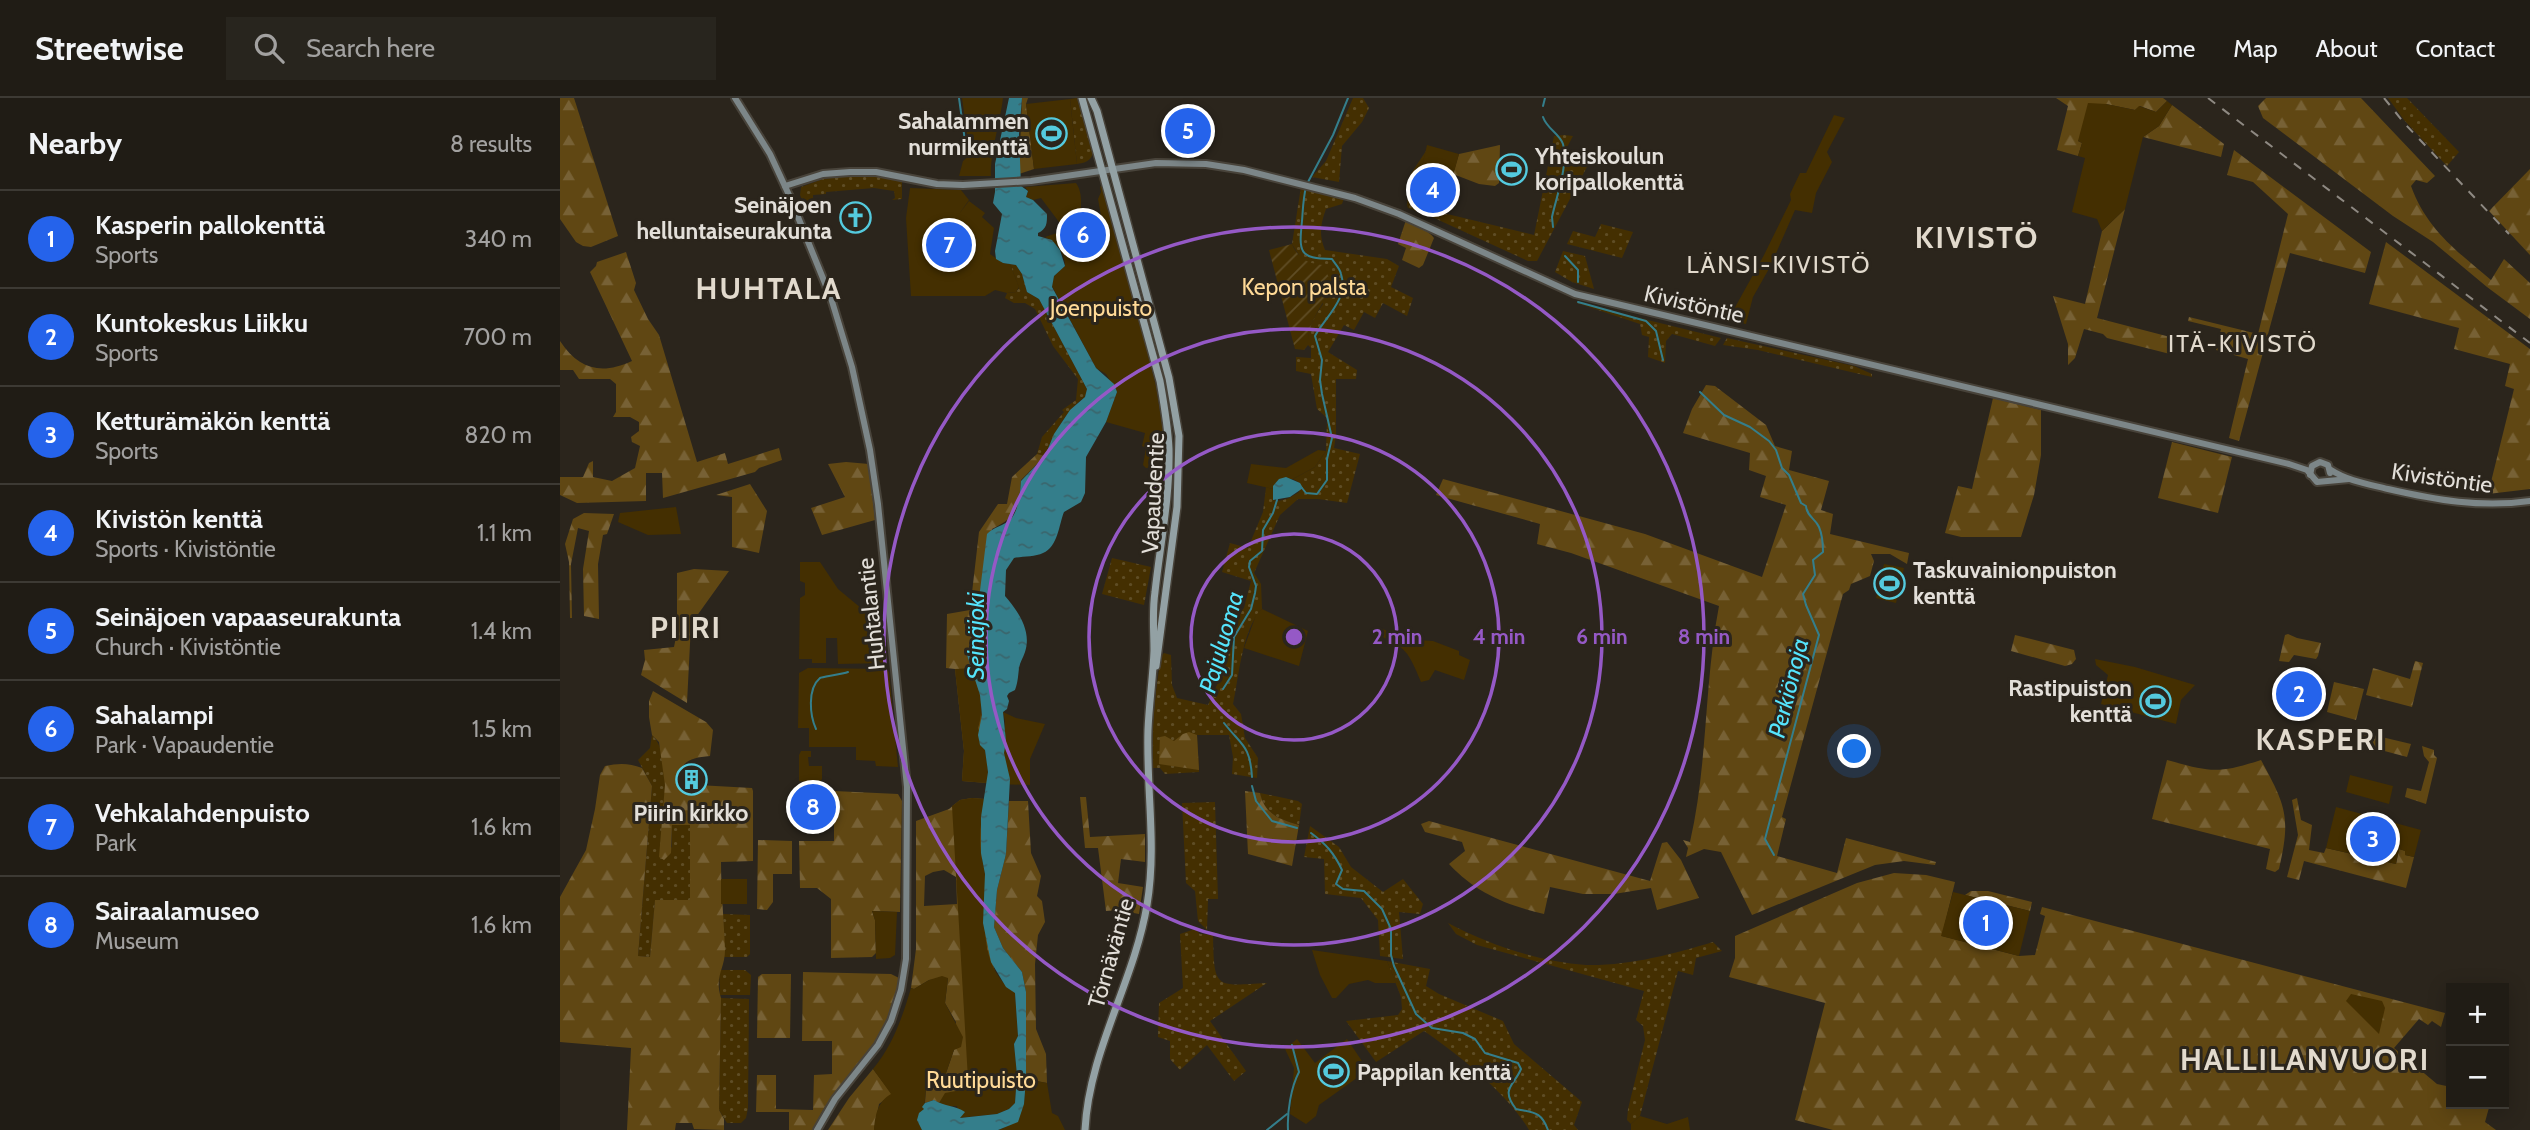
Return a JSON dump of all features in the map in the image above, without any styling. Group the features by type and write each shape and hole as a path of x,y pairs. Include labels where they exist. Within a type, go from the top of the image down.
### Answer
{"main road":[{"name":"Huhtalantie","path":"735,98 758,134 785,186 821,270 852,367 878,504 907,787 906,947 901,990 891,1021 878,1045 835,1099 817,1130"},
{"name":"Vapaudentie","path":"1082,98 1160,381 1167,422 1168,484 1153,606 1147,749 1149,783"},
{"name":"Vapaudentie","path":"1091,98 1169,378 1178,436 1177,507 1160,649 1151,690"},
{"name":"Kivistöntie","path":"785,186 823,174 850,172 876,172 948,185 1031,181 1156,163 1206,164 1244,170 1320,189 1399,214 1575,294 2288,464 2304,469 2310,475"},
{"path":"2323,462 2330,470 2327,480 2317,482 2310,475 2314,464 2323,462"},
{"name":"Kivistöntie","path":"2288,464 2314,464"},
{"name":"Kivistöntie","path":"2330,470 2349,479 2417,496 2470,504 2530,501"},
{"name":"Kivistöntie","path":"2327,480 2349,479"},
{"name":"Törnäväntie","path":"1086,1130 1088,1099 1094,1072 1130,975 1147,906 1153,844 1149,783"}],"green space":[{"path":"560,98 574,98 618,236 591,247 576,242 560,219"},
{"path":"962,98 1003,98 991,176 959,176 963,161 970,155"},
{"path":"1022,98 1028,98 1026,104 1034,169 1019,174"},
{"path":"1077,98 1093,152 1085,162 1077,164 1070,99"},
{"path":"1353,98 1363,98 1369,108 1362,122 1342,146 1339,182 1312,177 1326,161"},
{"path":"2056,98 2163,98 2167,101 2156,112 2140,106 2135,110 2106,104 2078,141 2082,143 2078,156 2057,150 2068,106"},
{"path":"2266,98 2361,98 2435,176 2427,183 2416,180 2411,186 2425,215 2444,239 2491,280 2504,259 2530,283 2530,319 2433,242 2393,216 2263,118 2258,106"},
{"path":"2388,98 2407,98 2459,152 2447,166 2404,120"},
{"name":"Sahalammen nurmikenttä","path":"1070,99 1077,164 1034,169 1026,104"},
{"path":"2167,101 2172,105 2159,126 2143,137 2125,209 2102,231 2097,219 2072,212 2085,158 2078,156 2082,143 2078,141 2088,103 2135,110 2139,106 2156,112"},
{"path":"2172,105 2224,144 2221,157 2143,137 2159,126"},
{"path":"1834,115 1845,118 1827,152 1832,162 1816,193 1812,213 1795,210 1770,267 1753,297 1746,324 1728,320 1791,200 1790,194 1800,173 1806,173"},
{"path":"1554,136 1573,136 1566,149 1577,163 1588,165 1537,261 1528,261 1432,217 1436,213 1443,213 1534,235"},
{"path":"1427,145 1459,154 1443,213 1413,205"},
{"path":"1500,145 1499,183 1495,186 1479,184 1453,174 1459,154"},
{"path":"2234,150 2371,252 2365,273 2290,253 2239,441 2229,438 2248,359 2216,350 2221,329 2188,321 2189,317 2258,334 2288,214 2253,182 2227,175"},
{"path":"1426,151 1413,205 1433,211 1428,215 1408,208 1407,205 1410,175"},
{"path":"2530,169 2530,255 2489,211"},
{"path":"848,175 879,176 902,181 902,199 892,200 895,198 894,191 874,188 826,192 813,195 813,204 818,206 806,210 800,195 801,187 823,179"},
{"name":"Joenpuisto","path":"1076,183 1080,194 1083,231 1092,234 1103,227 1098,199 1100,186 1104,188 1156,386 1163,431 1163,466 1146,468 1143,465 1146,448 1142,446 1145,433 1106,422 1117,392 1106,374 1096,368 1052,286 1054,276 1065,266 1065,261 1059,249 1045,237 1057,233 1062,226 1041,198 1033,200 1026,197 1028,191 1025,187"},
{"path":"1301,187 1344,198 1342,204 1326,209 1321,230 1325,250 1387,259 1399,266 1391,287 1413,298 1407,316 1383,303 1375,318 1364,312 1354,330 1344,325 1328,352 1357,370 1356,379 1336,379 1334,448 1360,454 1347,503 1298,499 1280,515 1254,573 1261,584 1262,609 1250,628 1246,641 1233,704 1241,714 1245,738 1258,758 1257,778 1232,774 1233,757 1229,735 1197,735 1199,772 1165,774 1160,768 1153,768 1154,712 1161,656 1164,653 1171,655 1172,685 1177,698 1208,705 1224,669 1233,620 1244,608 1251,581 1222,572 1230,543 1248,548 1263,512 1266,487 1273,489 1273,500 1276,501 1293,496 1299,492 1300,483 1293,479 1315,467 1326,451 1327,421 1317,409 1311,374 1296,371 1296,357 1311,358 1311,348 1308,345 1310,328 1323,304 1312,264 1302,260 1292,244"},
{"path":"910,188 961,190 969,200 959,214 969,201 985,213 982,217 994,228 990,254 1003,263 1010,264 1019,287 1016,292 995,290 985,296 911,296 906,218"},
{"path":"2125,209 2097,318 2174,338 2170,354 2107,338 2103,334 2084,329 2075,358 2068,365 2068,344 2053,296 2085,304 2102,231"},
{"path":"1406,220 1434,238 1423,265 1419,268 1402,260 1406,248 1398,244"},
{"path":"1601,224 1633,232 1622,258 1567,244 1573,231 1595,237"},
{"path":"2386,242 2530,349 2530,489 2488,494 2514,389 2505,386 2510,364 2454,349 2459,328 2369,304"},
{"name":"Kepon palsta","path":"1292,244 1305,260 1325,265 1331,289 1312,323 1308,345 1304,350 1295,349 1269,250"},
{"path":"1563,251 1585,256 1594,289 1572,282 1555,272"},
{"path":"626,252 636,283 634,290 659,335 697,462 725,453 728,464 779,448 782,460 755,472 663,498 662,473 646,473 646,501 577,503 560,495 560,477 583,477 589,463 593,461 593,477 612,481 635,468 640,446 632,442 631,437 639,431 639,422 630,417 613,417 616,412 616,384 610,379 579,379 573,370 560,370 560,341 575,358 592,367 611,368 632,361 590,272 597,262"},
{"path":"1010,264 1016,265 1022,274 1027,292 1039,299 1087,389 1085,397 1061,424 1045,456 1037,454 1042,437 1064,412 1062,410 1076,400 1078,379 1053,346 1035,309 1025,303 1014,303 1005,298 1007,293 1016,292 1019,288"},
{"path":"1574,302 1721,338 1715,346 1672,334 1666,341 1665,363 1648,357 1649,337 1642,335 1640,324"},
{"path":"1727,338 1854,366 1872,374 1872,377 1758,350 1723,345"},
{"path":"1706,385 1715,386 1766,425 1775,446 1792,451 1789,470 1829,481 1821,510 1833,514 1830,534 1909,553 1907,564 1890,554 1871,554 1874,561 1870,576 1851,584 1849,590 1843,594 1782,817 1786,819 1777,856 1837,873 1846,838 1936,862 1935,865 1904,861 1875,865 1752,915 1721,852 1704,849 1686,857 1688,848 1683,840 1690,842 1696,813 1719,606 1571,553 1537,544 1540,524 1436,495 1443,479 1645,534 1762,577 1786,505 1760,497 1766,476 1749,470 1750,453 1683,433 1692,409"},
{"path":"1993,398 2041,410 2041,455 2034,495 2021,537 1961,537 1945,533 1958,486 1972,489"},
{"path":"2172,442 2232,457 2218,513 2158,498"},
{"path":"1318,450 1326,451 1315,467 1293,479 1279,479 1273,489 1247,483 1251,464 1286,468"},
{"path":"1037,454 1045,456 1021,480 1018,505 1012,516 992,529 967,655 980,695 987,783 962,781 964,751 955,669 946,668 947,614 970,610 979,532 998,504 1007,504 1012,477"},
{"path":"828,464 869,464 875,520 822,535 811,508 845,497"},
{"path":"750,484 767,511 759,553 732,547 732,497 716,495"},
{"path":"676,507 681,534 648,535 618,522 620,513"},
{"path":"584,513 614,514 607,534 603,535 598,564 599,619 584,616 583,569 589,531 578,528 571,564 570,618 569,562 565,544 573,519"},
{"path":"1112,558 1151,567 1144,605 1102,594"},
{"path":"800,562 820,562 838,589 885,628 886,663 838,664 837,638 826,638 826,663 799,659 800,598 805,595 805,583 800,581"},
{"name":"Taskuvainionpuiston kenttä","path":"1884,564 1904,568 1896,603 1876,598"},
{"path":"694,569 729,571 691,624 687,703 641,675 645,660 644,650 674,647 677,632 677,573"},
{"path":"1262,609 1308,631 1299,666 1244,648 1256,615"},
{"path":"1379,627 1403,639 1433,641 1459,651 1459,655 1470,660 1464,680 1435,670 1429,680 1421,682 1405,652 1376,634"},
{"path":"2015,635 2074,650 2076,659 2065,666 2011,651"},
{"path":"2285,635 2321,643 2316,659 2294,655 2289,662 2279,661"},
{"path":"2095,659 2135,667 2195,685 2181,700 2176,724 2101,704 2108,675 2096,665"},
{"path":"2415,661 2423,663 2412,707 2366,695 2373,668 2410,679"},
{"path":"808,668 886,669 889,672 898,767 876,766 875,761 856,760 856,747 809,747 809,728 798,728 799,673"},
{"path":"973,668 980,698 978,728 987,762 987,783 962,781 964,751 955,669"},
{"path":"2334,682 2364,689 2356,720 2327,712"},
{"path":"653,691 706,722 713,730 710,756 687,762 681,770 679,784 752,788 753,791 753,861 721,862 725,957 719,978 719,1110 724,1119 724,1130 694,1129 692,1123 676,1123 675,1130 627,1130 631,1048 560,1042 560,897 586,850 600,775 605,766 624,764 642,768 652,786 638,956 650,957 655,900 690,900 690,825 672,825 671,853 664,860 659,857 665,785 659,742 652,735 649,717 649,701"},
{"path":"1003,712 1016,718 1045,724 1030,759 1030,785 998,784 998,756 1004,750"},
{"path":"1189,732 1197,735 1199,770 1159,764 1160,737 1165,736 1174,741"},
{"path":"2365,733 2411,744 2407,757 2362,745"},
{"path":"652,735 659,745 665,775 660,858 672,847 672,825 690,825 690,901 655,901 650,957 638,956 652,786 638,760 650,748"},
{"path":"2422,746 2434,750 2437,758 2426,804 2405,797 2407,788 2421,791 2429,762 2424,756"},
{"path":"801,751 811,751 811,757 808,757 809,766 822,766 822,779 819,784 799,781"},
{"path":"2167,760 2214,770 2234,768 2261,760 2284,812 2285,836 2279,869 2275,872 2266,869 2270,849 2152,819"},
{"path":"2350,775 2393,786 2389,804 2346,792"},
{"path":"834,791 898,794 902,801 900,912 872,911 875,920 876,953 872,957 831,958 831,899 817,888 800,888 799,841 834,841"},
{"path":"1245,791 1260,793 1270,811 1299,825 1292,866 1248,854"},
{"path":"1260,793 1302,804 1299,825 1270,811"},
{"path":"1080,797 1086,797 1090,837 1145,834 1145,862 1121,859 1118,883 1143,887 1139,914 1106,911 1098,848 1085,848"},
{"path":"2297,798 2301,820 2312,825 2309,850 2324,853 2326,848 2396,864 2399,849 2406,851 2405,855 2414,857 2406,888 2304,861 2299,880 2287,877 2298,835 2292,800"},
{"name":"Ruutipuisto","path":"985,799 981,817 983,923 1014,1051 939,1103 934,1100 925,1103 926,1088 945,1076 954,1050 956,1022 945,1003 948,978 929,980 914,989 911,988 916,949 916,821 949,809 960,800","holes":["944,870 956,877 957,904 924,906 925,876"]},
{"name":"Ruutipuisto","path":"985,799 980,840 985,873 986,939 994,968 1002,981 1015,993 1018,1036 1014,1044 1017,1075 1015,1103 1009,1109 997,1114 959,1118 957,1106 939,1103 945,1093 956,1091 968,1079 952,806 960,800"},
{"path":"1009,801 1028,801 1031,853 1041,876 1037,896 1042,901 1045,922 1038,935 1035,964 1036,1029 1046,1054 1047,1083 1026,1079 1026,992 1022,972 1003,948 994,927 997,890 1006,854"},
{"path":"1215,802 1218,899 1208,899 1207,930 1198,921 1195,891 1186,883 1182,803"},
{"path":"2336,807 2421,830 2414,857 2405,855 2405,851 2399,849 2396,864 2326,848"},
{"path":"1429,821 1650,881 1662,843 1667,842 1681,860 1699,898 1657,910 1651,888 1614,894 1583,894 1550,887 1544,914 1504,902 1470,883 1449,864 1465,851 1462,842 1425,832 1421,824"},
{"path":"1310,826 1339,847 1351,867 1383,892 1403,879 1423,904 1420,914 1399,912 1403,959 1380,956 1378,920 1361,898 1325,894 1324,859 1304,857"},
{"path":"758,840 792,841 792,874 773,874 773,902 767,910 757,909"},
{"path":"1894,873 1926,875 1955,882 1942,936 2019,956 2035,955 2045,916 2040,914 2042,907 2445,1013 2441,1027 2432,1021 2428,1025 2419,1019 2394,1048 2437,1084 2446,1086 2446,1109 2489,1109 2485,1122 2496,1130 1833,1130 1795,1120 1825,1003 1729,977 1735,958 1735,936 1857,883"},
{"path":"721,879 747,879 747,904 721,904"},
{"path":"1971,891 1988,891 2032,902 2030,911 1965,895"},
{"path":"1953,892 2030,911 2019,956 1941,936"},
{"path":"872,911 897,912 895,955 890,958 876,959 875,920"},
{"path":"723,914 750,915 750,954 747,957 724,957"},
{"path":"1448,923 1515,951 1586,965 1635,961 1713,942 1722,951 1696,958 1693,975 1678,971 1640,1116 1631,1124 1627,1120 1628,1109 1645,1040 1643,1026 1636,1020 1644,991 1477,945 1456,934"},
{"path":"1195,929 1200,934 1213,935 1215,966 1221,981 1237,985 1267,983 1210,1021 1246,1071 1234,1081 1207,1045 1180,1070 1170,1059 1170,1041 1158,1037 1159,1003 1183,988 1180,934"},
{"path":"1312,950 1387,961 1396,983 1375,983 1368,980 1349,984 1336,998 1332,998 1320,975"},
{"path":"1387,961 1430,969 1426,986 1503,1021 1514,1044 1582,1102 1574,1125 1578,1130 1529,1130 1496,1089 1424,1031 1376,1062 1346,1021 1398,1015 1402,1009 1401,997"},
{"path":"719,970 745,970 751,975 750,995 720,995"},
{"path":"803,972 891,974 899,978 891,1008 878,1036 830,1099 813,1130 789,1130 789,1112 756,1112 757,1075 776,1075 776,1109 813,1110 814,1075 832,1074 832,1041 802,1041"},
{"path":"762,974 791,974 790,1038 757,1038 758,977"},
{"path":"942,976 948,978 945,1003 963,1037 961,1047 954,1050 945,1076 926,1089 922,1130 874,1130 878,1109 883,1100 891,1094 873,1069 896,1031 911,988"},
{"path":"2351,994 2382,1001 2385,1008 2379,1034 2346,1001"},
{"path":"721,998 749,999 748,1108 746,1118 741,1123 727,1123 719,1110"},
{"path":"1297,1039 1315,1063 1347,1039 1368,1070 1319,1105 1316,1116 1306,1124 1290,1114 1294,1068 1285,1049"},
{"path":"873,1069 892,1094 879,1104 874,1130 828,1130 849,1098"},
{"path":"1026,1079 1047,1083 1052,1113 1058,1116 1065,1130 998,1130 1004,1128 1024,1104"},
{"path":"1640,1116 1667,1124 1688,1117 1690,1130 1631,1130 1631,1124"}],"water":[{"name":"Seinäjoki","path":"1009,98 1022,98 1019,134 1021,186 1028,191 1026,197 1047,214 1046,225 1038,236 1052,240 1060,250 1065,266 1054,276 1052,287 1096,368 1114,384 1117,392 1106,422 1086,457 1085,493 1081,502 1064,512 1055,541 1048,550 1036,555 1014,558 1006,570 1005,596 1022,622 1027,644 1019,666 1015,690 1007,696 1007,709 1003,712 1006,741 1004,753 1010,779 1006,854 997,890 994,927 1003,948 1022,972 1026,992 1024,1104 1018,1122 998,1130 922,1130 917,1120 919,1113 924,1109 922,1107 925,1103 934,1100 965,1112 960,1118 997,1114 1015,1103 1017,1075 1014,1044 1018,1036 1015,993 1006,987 991,962 983,923 985,874 981,853 981,817 988,772 985,750 980,745 978,735 982,715 980,695 967,655 977,615 987,534 1014,515 1021,481 1045,456 1054,434 1070,410 1085,397 1087,389 1039,299 1027,292 1022,274 1016,265 996,259 1002,214 993,203 995,164"},
{"path":"1286,477 1300,483 1303,488 1290,497 1273,500 1273,486 1279,479"}],"waterway":[{"path":"959,98 966,148 971,154"},
{"name":"Pajuluoma","path":"1308,182 1333,135 1348,98"},
{"name":"Perkiönoja","path":"1543,106 1545,98"},
{"name":"Perkiönoja","path":"1543,117 1561,140 1564,152 1563,170 1552,217 1553,227"},
{"name":"Pajuluoma","path":"1302,488 1306,493 1317,494 1327,480 1327,459 1332,438 1320,380 1322,360 1315,336 1339,300 1343,283 1340,270 1332,259 1307,255 1301,246 1306,187"},
{"name":"Perkiönoja","path":"1565,256 1578,270 1578,282"},
{"name":"Perkiönoja","path":"1578,302 1646,321 1656,331 1663,360"},
{"name":"Perkiönoja","path":"1700,392 1724,415 1750,427 1769,441 1776,450 1782,468 1789,475 1801,503 1806,506 1822,536 1823,552 1813,560 1815,575 1803,594 1819,635 1775,800"},
{"name":"Pajuluoma","path":"1223,689 1232,675 1234,637 1251,609 1255,593 1250,561 1262,551 1263,530 1277,500"},
{"path":"816,729 811,703 816,683 820,678 848,672"},
{"name":"Pajuluoma","path":"1224,723 1247,752 1252,777"},
{"name":"Pajuluoma","path":"1252,786 1256,801 1272,821 1297,828"},
{"name":"Perkiönoja","path":"1774,805 1765,839 1774,855"},
{"name":"Pajuluoma","path":"1311,833 1329,849 1342,870 1336,884 1343,889 1364,891 1382,909 1391,929 1391,955 1394,966 1416,1014 1432,1028 1463,1033 1475,1039 1485,1053 1518,1063 1521,1069 1510,1087 1511,1102 1516,1109 1540,1116 1548,1130"},
{"path":"1288,1130 1290,1100 1299,1072 1292,1045"},
{"path":"1267,1130 1287,1114"}],"railway":[{"path":"2208,98 2530,343"},
{"path":"2384,98 2405,124 2509,234"}],"place":[{"name":"Seinäjoen vapaaseurakunta","path":"1188,131"},
{"name":"Sahalammen nurmikenttä","path":"1052,134"},
{"name":"Yhteiskoulun koripallokenttä","path":"1512,169"},
{"name":"Kivistön kenttä","path":"1433,190"},
{"name":"Seinäjoen helluntaiseurakunta","path":"855,218"},
{"name":"Sahalampi","path":"1083,235"},
{"name":"Vehkalahdenpuisto","path":"949,245"},
{"name":"Taskuvainionpuiston kenttä","path":"1890,583"},
{"name":"Kuntokeskus Liikku","path":"2299,694"},
{"name":"Rastipuiston kenttä","path":"2155,701"},
{"name":"Piirin kirkko","path":"691,779"},
{"name":"Sairaalamuseo","path":"813,807"},
{"name":"Ketturämäkön kenttä","path":"2373,839"},
{"name":"Kasperin pallokenttä","path":"1986,923"},
{"name":"Pappilan kenttä","path":"1334,1072"}],"district":[{"name":"KIVISTÖ","path":"1977,237"},
{"name":"LÄNSI-KIVISTÖ","path":"1779,264"},
{"name":"HUHTALA","path":"769,288"},
{"name":"ITÄ-KIVISTÖ","path":"2243,343"},
{"name":"PIIRI","path":"686,627"},
{"name":"KASPERI","path":"2321,739"},
{"name":"HALLILANVUORI","path":"2305,1059"}]}
